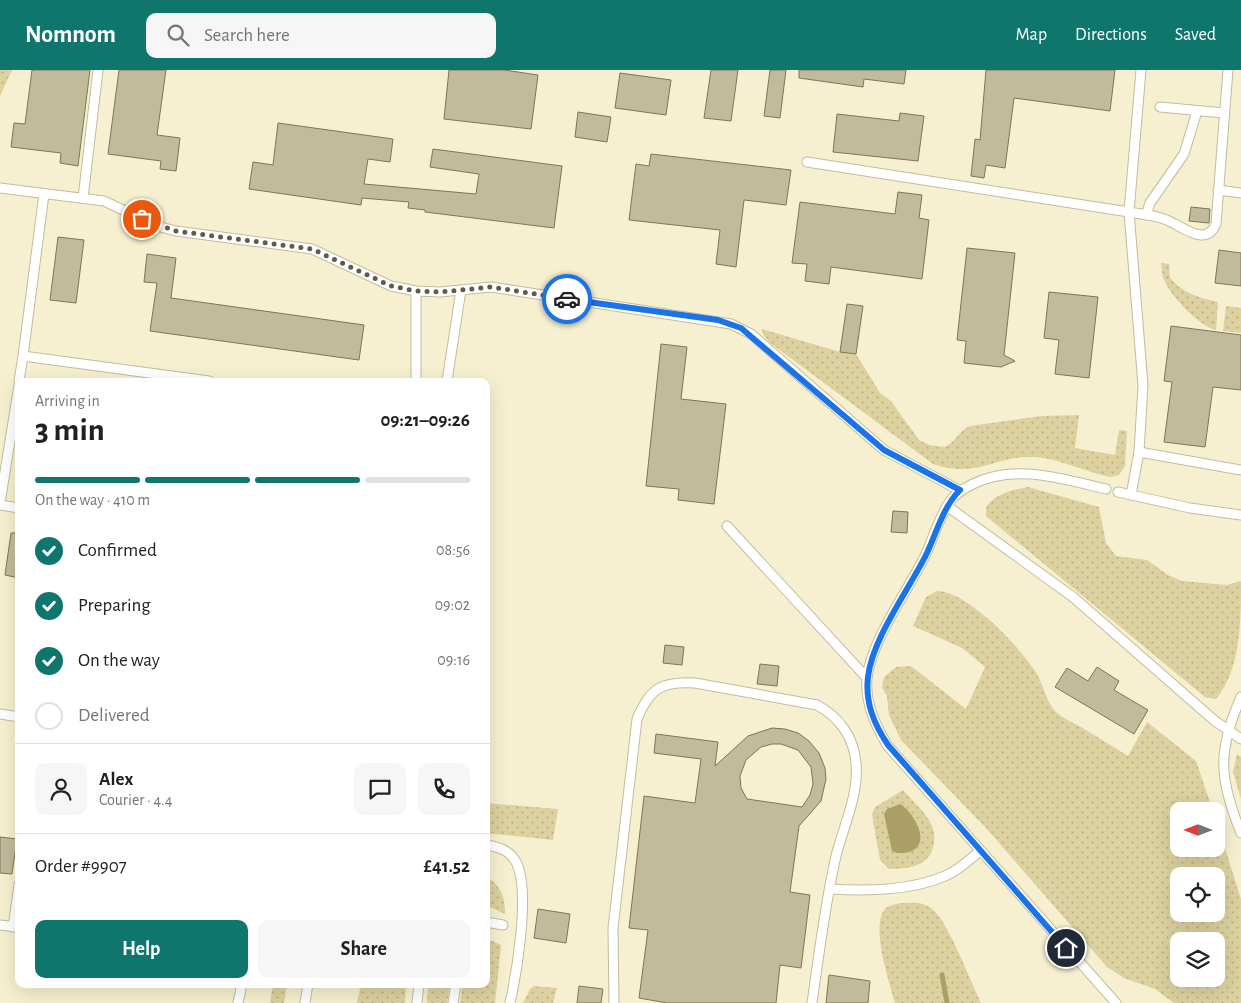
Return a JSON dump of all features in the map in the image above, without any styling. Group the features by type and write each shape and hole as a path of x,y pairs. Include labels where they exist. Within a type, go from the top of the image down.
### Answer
{"lane":[{"path":"83,198 98,70"},
{"path":"1131,495 1139,452 1142,385 1128,212 1141,70"},
{"path":"807,162 1146,215 1171,221 1196,235 1204,235 1213,230 1216,224 1228,70"},
{"path":"1160,107 1224,113"},
{"path":"1146,215 1150,204 1184,154 1197,111"},
{"path":"0,188 83,198 112,204 157,226 176,231 312,249 391,286 416,291 440,292 491,287 731,324 751,334 884,450 960,490"},
{"path":"1218,190 1241,193"},
{"path":"20,378 44,194"},
{"path":"447,378 461,290"},
{"path":"416,291 416,378"},
{"path":"23,356 187,378"},
{"path":"15,408 0,504 15,507"},
{"path":"1139,452 1241,470"},
{"path":"1106,489 1047,476 1008,473 986,478 960,490 947,506 924,558 872,658 868,678 868,698 872,716 888,745 1116,1003"},
{"path":"1118,492 1190,508 1241,514"},
{"path":"947,506 1072,597 1241,739"},
{"path":"727,526 868,678"},
{"path":"614,1003 614,928 637,719 644,703 652,692 660,687 676,682 695,683 817,705 838,719 852,744 857,772 852,802 830,888 812,1003"},
{"path":"1241,697 1228,730 1223,753 1223,773 1227,794 1241,833"},
{"path":"0,714 15,716"},
{"path":"490,846 504,849 517,863 520,873 522,912 518,957 510,1003"},
{"path":"830,888 877,890 925,882 945,876 962,866 980,851"},
{"path":"490,923 503,925"},
{"path":"0,925 15,927"},
{"path":"238,1003 241,988"},
{"path":"305,1003 307,988"},
{"path":"418,1003 419,988"},
{"path":"453,1003 455,988"}],"shaded area":[{"path":"0,70 12,70 0,96"},
{"path":"1161,263 1169,264 1170,278 1180,288 1198,297 1218,302 1216,330 1194,317 1174,295 1164,280"},
{"path":"1226,306 1241,308 1241,333 1223,331"},
{"path":"762,329 840,352 856,354 880,393 891,401 919,440 929,445 945,447 970,426 1042,416 1079,415 1075,448 1115,455 1119,430 1127,431 1125,466 1119,475 1110,477 1035,457 1008,459 974,468 962,469 933,464 769,342"},
{"path":"1028,487 1099,507 1106,543 1116,556 1147,560 1168,575 1182,581 1227,585 1241,581 1240,628 1235,659 1224,687 1216,699 1205,697 986,516 986,507 999,495"},
{"path":"937,591 949,593 977,610 1017,648 1038,676 1052,708 1058,714 1128,756 1147,722 1196,761 1210,802 1170,802 1170,858 1225,858 1225,848 1241,899 1241,1003 1174,1003 1155,989 1124,978 1107,967 986,828 901,740 889,715 887,696 882,688 884,677 896,667 911,666 966,709 985,667 962,648 913,626 926,597"},
{"path":"1237,754 1241,757 1241,799 1233,772"},
{"path":"903,790 920,808 932,825 934,842 929,856 924,861 912,867 889,869 880,860 872,815 875,807"},
{"path":"490,803 558,809 553,840 490,833"},
{"path":"900,804 909,812 917,824 921,837 914,850 897,853 892,851 884,814 887,809"},
{"path":"490,880 501,892 505,914 490,907"},
{"path":"901,903 924,904 938,915 958,952 981,1003 895,1003 882,954 880,927 881,916 886,908"},
{"path":"490,940 501,945 495,1003 460,1003 462,988 490,988"},
{"path":"534,986 557,988 553,1003 523,1003 530,989"},
{"path":"272,988 286,988 284,1003 270,1003"},
{"path":"360,988 406,988 405,1003 357,1003"},
{"path":"428,988 449,988 447,1003 427,1003"}],"building":[{"path":"32,70 90,70 78,166 60,163 61,153 11,147 14,123 25,124"},
{"path":"119,70 166,70 157,135 180,138 176,171 160,169 161,161 108,154"},
{"path":"449,70 504,70 538,75 531,129 444,119"},
{"path":"711,70 738,70 731,121 704,118"},
{"path":"770,70 786,70 780,118 764,116"},
{"path":"799,70 906,70 904,84 864,79 863,87 799,78"},
{"path":"986,70 1115,70 1110,111 1014,98 1005,168 986,165 984,178 971,176 975,139 980,140"},
{"path":"620,73 671,80 666,115 615,108"},
{"path":"578,112 611,117 607,142 575,137"},
{"path":"900,113 924,116 918,161 833,152 837,114 899,121"},
{"path":"278,123 393,139 390,162 368,159 364,184 476,194 479,174 430,167 433,149 562,166 554,228 425,212 425,210 408,208 409,202 362,198 361,205 249,189 253,162 273,165"},
{"path":"651,154 791,170 786,205 744,200 736,267 716,264 720,230 629,220 636,164 649,166"},
{"path":"898,192 922,195 919,218 929,220 922,279 831,267 829,284 805,281 807,264 792,263 800,202 895,214"},
{"path":"1191,207 1210,209 1209,223 1189,221"},
{"path":"58,237 84,240 76,303 50,300"},
{"path":"967,248 1015,253 1004,355 1015,361 1001,367 964,363 966,341 957,340"},
{"path":"1219,250 1241,253 1241,286 1215,283"},
{"path":"147,254 176,258 171,298 364,325 359,360 150,331 157,283 144,282"},
{"path":"1049,292 1098,297 1089,378 1055,374 1059,340 1044,338"},
{"path":"847,304 863,306 856,354 840,352"},
{"path":"1171,326 1241,335 1241,390 1213,387 1205,447 1164,442 1172,382 1164,381"},
{"path":"661,344 687,347 681,399 726,404 714,504 678,500 679,489 646,486"},
{"path":"893,511 908,512 907,533 891,532"},
{"path":"11,533 15,533 15,577 5,575"},
{"path":"665,645 684,647 682,665 663,663"},
{"path":"760,664 779,666 777,686 757,684"},
{"path":"1097,667 1119,681 1114,690 1148,710 1134,734 1055,687 1067,668 1088,681"},
{"path":"772,728 798,733 809,741 819,753 825,768 826,779 821,801 799,826 790,892 810,895 801,968 780,965 776,1003 667,1003 639,998 648,930 629,928 644,796 695,803 701,759 654,753 656,734 718,742 715,766 748,736","holes":["781,744 798,750 811,767 813,784 810,795 802,807 747,799 741,788 740,776 746,760 761,747"]},
{"path":"0,837 15,839 12,874 0,873"},
{"path":"538,909 570,914 566,943 534,938"},
{"path":"829,975 870,981 868,1003 826,1003"},
{"path":"579,986 603,989 601,1003 577,1003"}],"waterway":[{"path":"942,975 947,1003"}],"way so far":[{"path":"142,219 157,226 176,231 312,249 391,286 416,291 440,292 471,287 491,287 567,299"}],"route":[{"path":"567,299 718,320 741,328 751,334 884,450 913,467 960,490 947,506 924,558 872,658 868,678 868,698 872,716 878,730 888,745 1066,948"}]}
